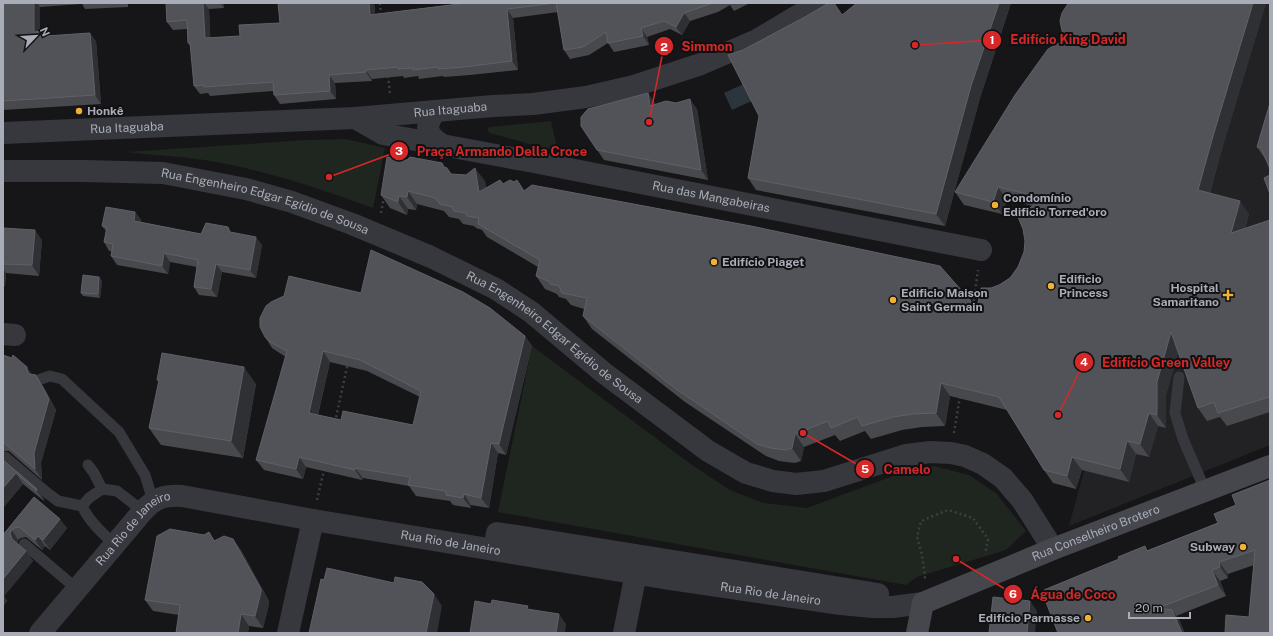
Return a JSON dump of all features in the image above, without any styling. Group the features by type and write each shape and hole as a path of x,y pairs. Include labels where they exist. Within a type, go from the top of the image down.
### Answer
{"street":[{"name":"Rua Itaguaba","path":"3,133 354,118 533,104 586,97 634,86 701,64 757,40 818,3"},
{"path":"435,111 429,120 428,130 430,136 442,145"},
{"name":"Rua das Mangabeiras","path":"354,118 383,134 534,162 981,250"},
{"name":"Rua Engenheiro Edgar Egídio de Sousa","path":"3,171 163,173 246,189 292,202 431,257 496,289 531,312 604,373 708,451 746,473 772,481 796,484 824,481 906,455 931,452 951,453 965,456 983,464 1003,478 1022,500 1053,549"},
{"name":"Rua Conselheiro Brotero","path":"916,601 1270,466"},
{"name":"Rua Rio de Janeiro","path":"40,633 114,544 148,506 167,495 182,496 313,520 669,579 841,604 893,607 916,601 965,580"},
{"path":"288,633 313,520"},
{"path":"494,550 497,533 916,601 917,633"},
{"path":"624,633 636,573"}],"lane":[{"path":"41,379 50,376 62,379 119,432 145,475 148,506"},
{"path":"1179,378 1175,413 1183,439 1205,490"},
{"path":"5,457 46,492 58,500 82,506 87,516 102,534 114,544"},
{"path":"88,465 102,488"},
{"path":"82,506 89,498 102,488 117,491 148,506"},
{"path":"24,544 77,589"}],"path":[{"path":"380,3 382,18"},
{"path":"388,71 391,101"},
{"path":"381,214 385,191"},
{"path":"972,312 981,250"},
{"path":"334,427 349,358"},
{"path":"951,453 960,390"},
{"path":"313,520 325,466"},
{"path":"916,601 925,577 922,555 917,537 921,522 948,510 973,518 988,539 983,564 965,580"}],"shaded area":[{"name":"Hospital Samaritano","path":"1266,3 1270,3 1270,445 1069,526 1092,442 1204,214"},
{"path":"780,67 788,84 732,110 724,93"},
{"path":"551,121 558,152 490,133 487,130 489,127"},
{"path":"345,139 385,148 373,208 311,186 247,168 194,159 126,152 308,140"},
{"path":"532,346 692,465 730,490 763,503 807,508 893,476 934,466 969,475 996,493 1026,531 1006,550 917,577 906,585 498,512"}],"building":[{"path":"3,3 34,3 34,32 43,31 43,35 46,34 46,36 90,33 95,95 3,101"},
{"path":"166,3 203,3 205,38 240,36 239,25 280,23 278,3 369,3 370,15 467,3 556,3 507,9 512,61 438,69 438,67 413,70 413,68 398,69 398,67 366,70 366,72 329,75 330,91 274,95 273,82 204,87 204,85 194,86 190,43 188,43 187,20 167,22"},
{"path":"556,3 713,3 684,13 676,27 664,21 641,28 643,36 608,43 606,32 583,47 564,50"},
{"path":"829,3 834,3 842,15 857,3 999,3 971,86 936,214 748,178 759,116 728,55 743,50"},
{"path":"1071,3 1253,3 1198,190 1240,201 1231,233 1270,220 1270,401 1269,397 1218,413 1214,402 1198,408 1171,332 1157,382 1157,415 1149,413 1140,444 1127,441 1120,469 1072,457 1067,476 1044,470 999,397 941,383 936,413 893,417 862,426 858,417 831,428 828,421 795,434 792,448 786,450 770,448 757,444 676,389 583,316 587,298 562,293 559,286 550,284 550,282 536,276 540,260 478,224 479,218 467,216 466,213 454,211 452,207 440,204 435,198 408,191 407,197 399,196 398,202 381,195 387,157 407,160 410,157 442,163 451,174 466,175 475,168 479,192 500,180 503,184 510,180 514,182 517,180 524,191 532,185 751,226 940,266 962,291 960,298 964,293 977,308 981,288 991,288 999,285 1010,278 1018,267 1024,252 1025,241 1023,229 1018,217 1043,198 998,187 993,202 955,192 1015,95 1048,49 1064,40 1060,21 1062,13 1067,5"},
{"path":"648,93 650,106 666,101 676,103 690,99 701,170 597,150 581,126 581,117 588,109"},
{"path":"1270,103 1270,169 1261,148 1257,147"},
{"path":"1270,175 1270,194 1264,178"},
{"path":"106,207 135,212 134,221 201,234 206,223 228,227 230,232 256,237 250,270 216,264 211,289 194,287 198,260 164,253 162,266 111,256 113,244 104,242 107,227 102,226"},
{"path":"3,228 35,230 32,265 3,264"},
{"path":"371,250 463,292 490,308 525,336 499,444 491,443 481,498 464,494 463,498 446,495 446,491 408,485 410,477 355,468 355,470 299,457 296,469 256,460 287,351 270,342 265,337 260,327 260,318 266,306 284,296 289,276 361,293","holes":["323,351 360,360 421,391 413,425 343,411 341,420 309,413"]},
{"path":"83,275 99,277 98,294 81,293"},
{"path":"162,353 244,367 231,441 149,428 159,380 157,380"},
{"path":"3,355 12,358 13,355 27,367 29,374 36,375 49,399 34,453 35,469 3,442"},
{"path":"3,460 36,488 37,491 16,473 3,488"},
{"path":"1270,480 1270,633 1225,633 1226,615 1249,617 1255,550 1219,562 1220,567 1212,570 1218,585 1158,608 1172,610 1182,633 1058,633 1044,597 1044,590 1119,559 1118,557 1145,546 1147,551 1218,523 1214,514 1236,505 1232,495"},
{"path":"34,497 60,519 43,540 38,536 35,540 19,527 12,530 10,533 12,539 26,551 3,579 3,535"},
{"path":"170,529 204,535 209,532 214,541 224,536 233,539 261,589 255,616 241,614 238,633 176,633 180,605 145,600 157,536"},
{"path":"327,568 394,583 395,577 422,582 434,594 426,633 309,633 321,579 324,580"},
{"path":"993,597 1030,601 1027,633 989,633"},
{"path":"492,600 528,606 527,609 559,614 556,633 470,633 475,601 491,604"}],"place":[{"name":"Edifício King David","path":"915,45"},
{"name":"Honkê","path":"79,111"},
{"name":"Simmon","path":"649,122"},
{"name":"Praça Armando Della Croce","path":"329,177"},
{"name":"Condomínio Edificio Torred'oro","path":"995,205"},
{"name":"Edifício Piaget","path":"714,262"},
{"name":"Edificio Princess","path":"1051,286"},
{"name":"Hospital Samaritano","path":"1228,295"},
{"name":"Edificio Maison Saint Germain","path":"893,300"},
{"name":"Edifício Green Valley","path":"1058,415"},
{"name":"Camelo","path":"803,433"},
{"name":"Subway","path":"1243,547"},
{"name":"Água de Coco","path":"956,559"},
{"name":"Edifício Parmasse","path":"1088,618"}]}
